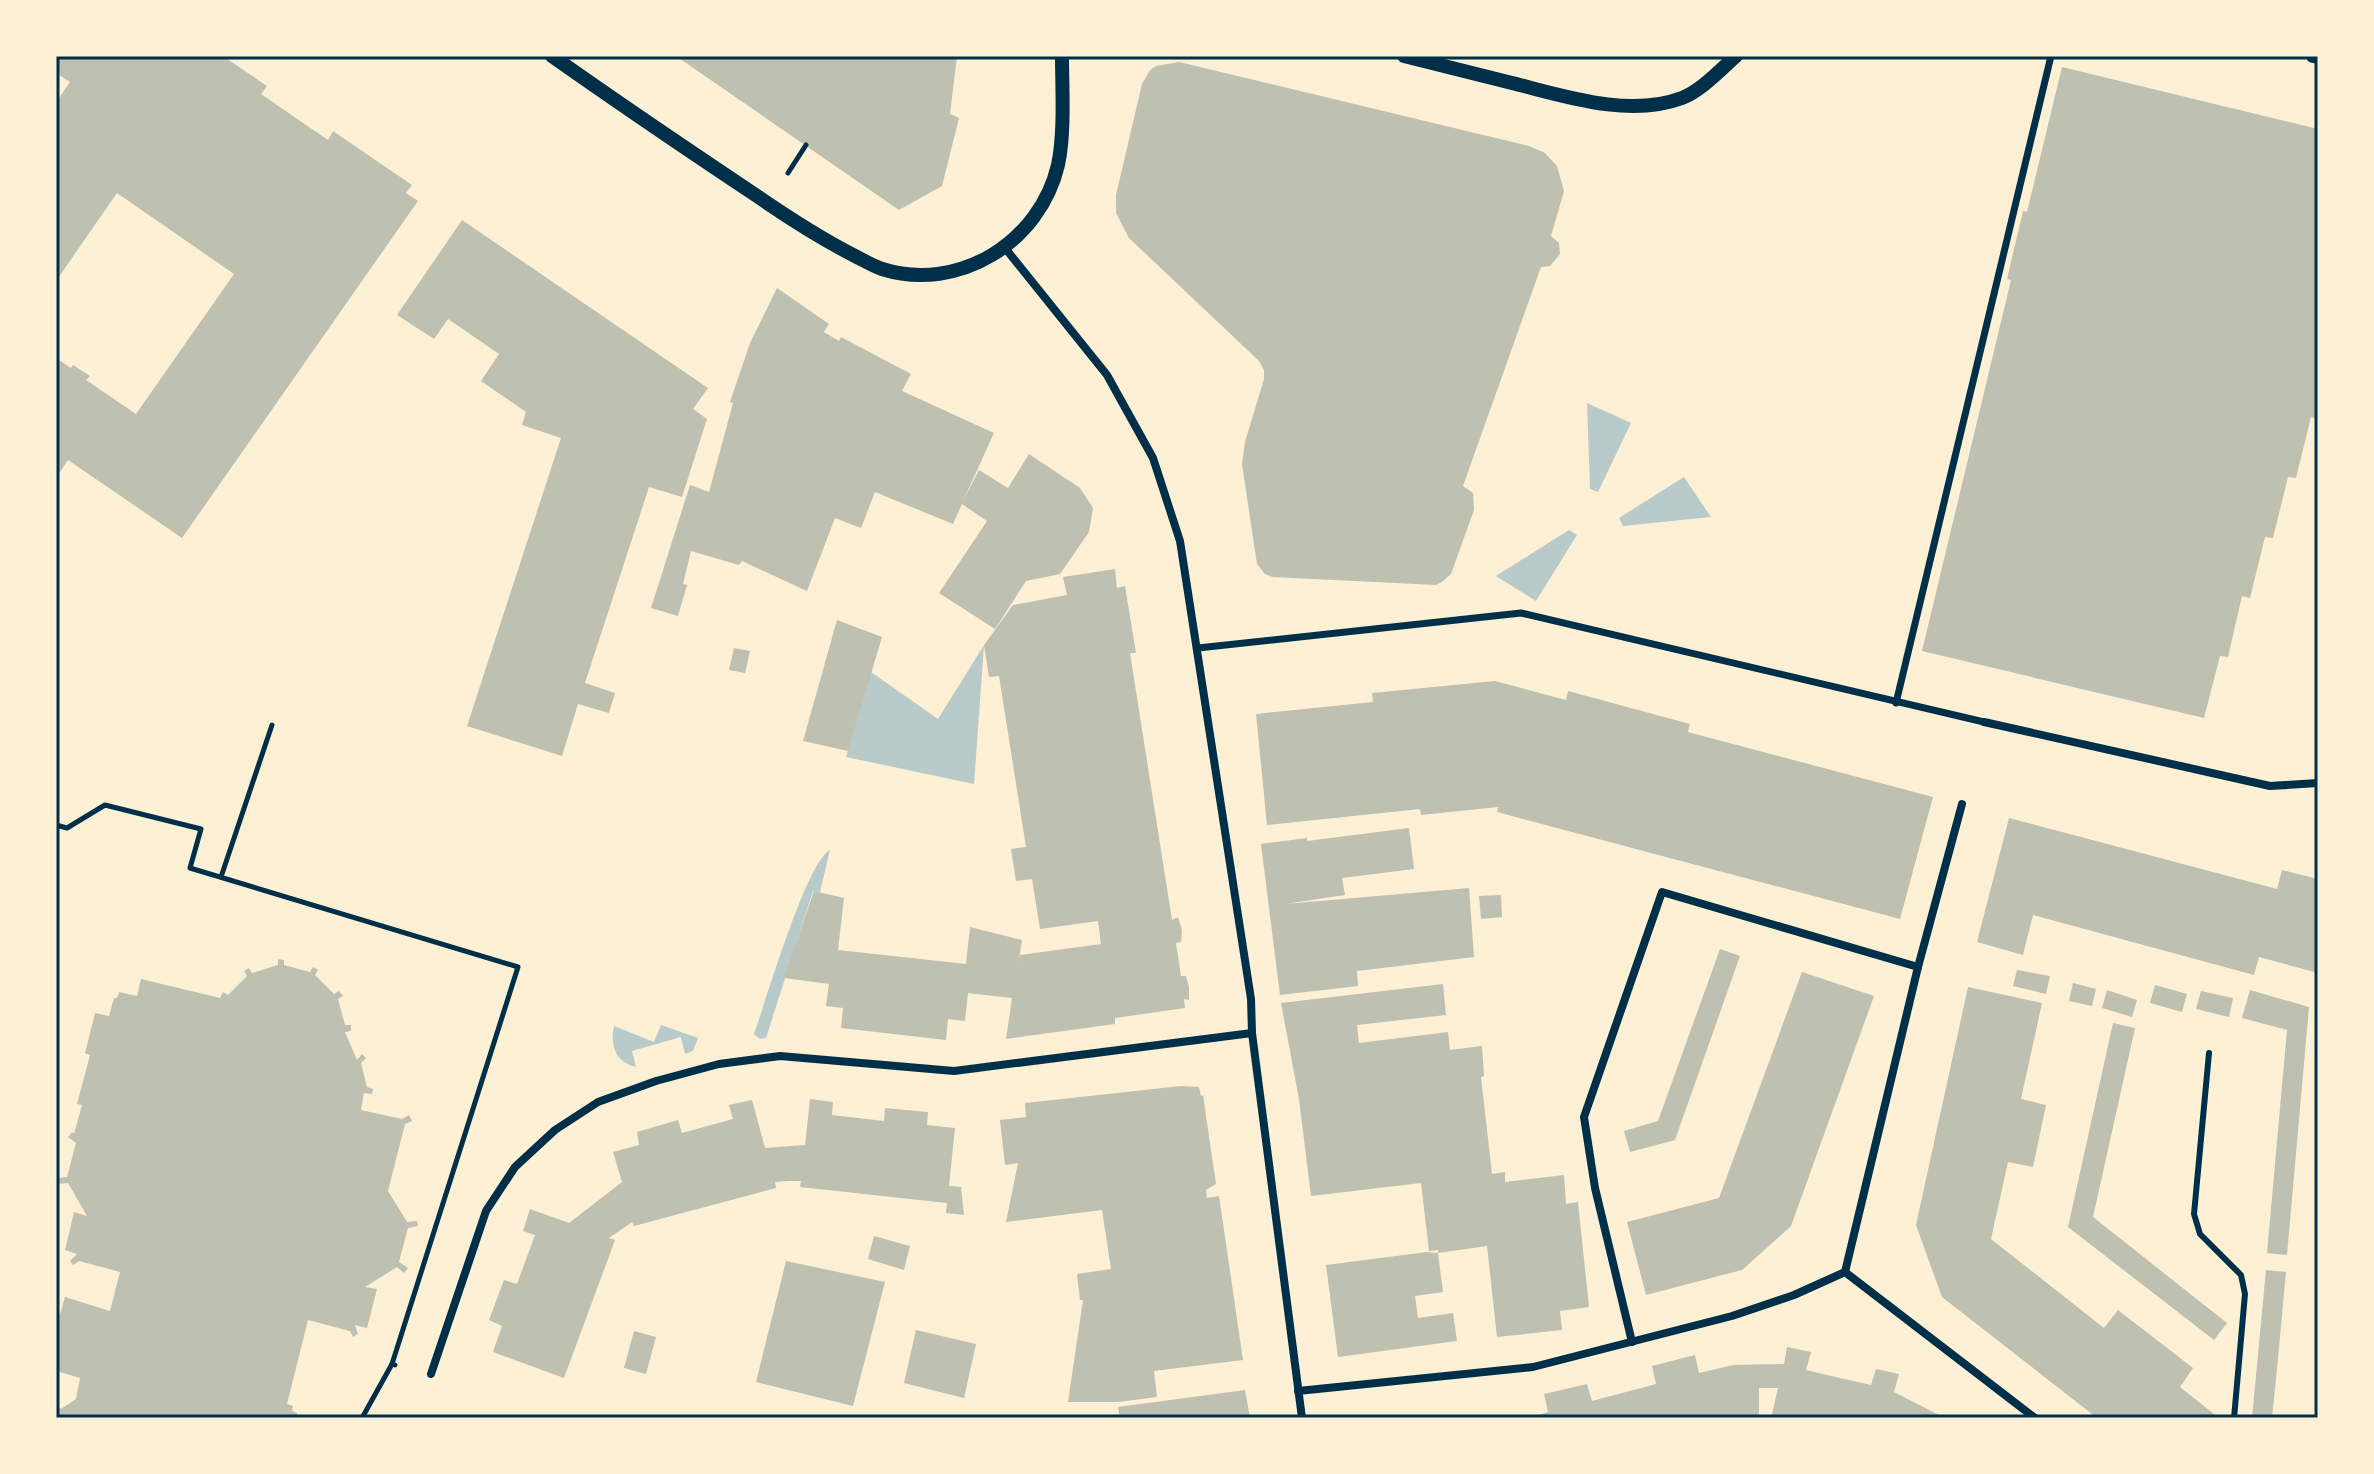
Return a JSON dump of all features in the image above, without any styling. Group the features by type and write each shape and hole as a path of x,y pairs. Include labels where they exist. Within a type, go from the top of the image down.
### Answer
{"street":[{"path":"552,56 814,235 880,269 918,276 948,272 980,262 1005,248 1028,227 1046,198 1058,163 1062,56"},
{"path":"1404,56 1570,97 1611,104 1645,105 1683,97 1715,76 1736,56"},
{"path":"1896,703 2051,56"},
{"path":"1005,248 1107,375 1153,458 1180,541 1251,999 1252,1033 1302,1418"},
{"path":"1198,648 1521,613 1896,703 2270,786 2318,783"},
{"path":"1845,1272 1918,967 1962,804"},
{"path":"1632,1342 1595,1188 1584,1117 1662,892 1918,967"},
{"path":"431,1374 486,1211 515,1167 555,1130 598,1102 656,1081 719,1064 780,1056 954,1071 1013,1066 1252,1033"},
{"path":"1298,1391 1533,1367 1732,1316 1794,1295 1845,1272"},
{"path":"1845,1272 2035,1418"}],"lane":[{"path":"2209,1053 2194,1214 2200,1234 2241,1275 2245,1294 2234,1418"}],"path":[{"path":"221,877 272,725"},
{"path":"56,825 67,828 105,805 201,829 190,868 518,967 392,1364 362,1418"},
{"path":"392,1364 431,1374"}],"shaded area":[{"path":"1587,403 1631,423 1598,492 1590,489"},
{"path":"1684,477 1711,517 1623,526 1619,518"},
{"path":"1569,530 1577,535 1536,601 1496,576"},
{"path":"984,645 974,784 846,757 871,672 938,719"},
{"path":"830,850 820,892 813,891 766,1038 760,1039 754,1034 788,934 810,879"},
{"path":"661,1025 698,1038 693,1051 685,1054 681,1037 632,1051 636,1067 619,1057 613,1040 614,1026 654,1042"}],"building":[{"path":"56,56 223,56 267,86 261,94 328,140 333,131 412,185 406,193 418,201 182,538 68,460 56,478 56,358 90,376 86,380 136,414 234,274 117,193 56,281 56,96 59,98 70,82 56,73"},
{"path":"676,56 957,56 950,114 959,118 942,186 899,210"},
{"path":"1179,62 1529,146 1545,153 1557,166 1564,191 1551,236 1559,243 1560,254 1550,266 1541,267 1463,486 1473,493 1474,510 1451,574 1436,585 1273,577 1265,574 1257,564 1242,464 1264,370 1259,361 1129,238 1116,213 1116,195 1142,84 1156,66"},
{"path":"2062,67 2318,129 2318,419 2311,417 2296,478 2288,477 2273,538 2265,537 2250,598 2242,596 2228,657 2220,656 2204,718 1922,651 2011,280 2007,279 2023,211 2027,212"},
{"path":"462,220 708,388 693,409 707,419 682,497 649,487 585,683 615,693 609,713 578,704 562,756 467,726 561,438 522,425 526,412 481,381 499,354 448,319 434,339 397,315"},
{"path":"777,288 829,324 824,332 839,341 841,337 911,374 902,391 994,433 963,501 979,470 1008,488 1029,454 1080,488 1093,508 1089,532 1060,574 1026,581 995,629 939,593 987,521 962,504 953,524 875,492 861,528 835,518 807,591 742,561 739,565 691,551 683,584 687,585 678,616 651,608 690,485 709,492 733,403 730,402 750,343"},
{"path":"1115,569 1117,588 1125,586 1136,653 1130,653 1172,920 1178,917 1182,930 1181,942 1176,943 1181,976 1186,976 1189,987 1189,1000 1184,999 1185,1008 1115,1018 1115,1024 1006,1039 1012,998 968,993 965,1021 948,1019 946,1040 841,1028 843,1008 826,1006 829,984 784,978 814,891 844,898 838,950 966,964 970,927 1022,940 1018,967 1020,955 1101,944 1098,921 1040,929 1032,879 1016,881 1011,849 1026,847 999,676 989,677 984,645 1013,605 1067,595 1063,577"},
{"path":"837,620 882,637 848,751 803,741"},
{"path":"734,648 750,651 745,673 729,670"},
{"path":"1495,681 1566,700 1568,691 1690,724 1688,732 1933,797 1900,919 1497,812 1498,807 1421,815 1420,809 1267,825 1256,714 1373,702 1372,693"},
{"path":"2009,818 2277,889 2282,870 2318,879 2318,973 2259,957 2254,975 2033,915 2023,955 1977,942"},
{"path":"1409,828 1414,869 1342,878 1345,895 1285,904 1469,888 1474,957 1357,971 1358,986 1280,995 1261,844"},
{"path":"1501,895 1502,917 1481,919 1479,896"},
{"path":"1720,949 1740,956 1675,1140 1630,1152 1624,1131 1658,1121"},
{"path":"278,959 284,960 284,965 310,972 313,967 318,970 315,975 334,994 339,991 343,996 338,999 345,1025 351,1025 351,1031 345,1032 357,1060 362,1054 366,1058 361,1063 367,1087 373,1089 372,1094 364,1093 361,1110 402,1119 409,1115 412,1121 405,1124 388,1191 407,1222 417,1221 418,1226 408,1228 399,1262 408,1268 404,1273 397,1267 365,1287 377,1289 367,1328 355,1325 358,1334 353,1337 350,1331 308,1320 287,1404 293,1406 296,1418 56,1418 56,1405 61,1409 76,1399 80,1378 56,1371 56,1328 65,1297 110,1311 120,1272 79,1261 73,1265 70,1261 77,1254 65,1250 74,1212 87,1216 68,1183 58,1184 58,1178 67,1177 76,1143 68,1137 72,1132 74,1134 82,1105 77,1104 90,1055 85,1053 95,1013 109,1016 119,992 137,996 141,979 220,998 223,992 228,995 247,976 244,971 249,968 252,973 278,965"},
{"path":"2017,970 2050,976 2046,994 2013,986"},
{"path":"1802,972 1874,996 1791,1226 1742,1270 1646,1295 1627,1222 1719,1198"},
{"path":"2073,983 2096,989 2092,1006 2069,1001"},
{"path":"1443,984 1446,1015 1357,1025 1359,1043 1448,1032 1450,1050 1482,1046 1484,1076 1481,1077 1492,1174 1505,1172 1505,1182 1564,1175 1566,1204 1578,1202 1589,1307 1560,1311 1562,1330 1497,1337 1487,1246 1438,1253 1438,1250 1429,1251 1421,1183 1311,1196 1299,1099 1281,1003"},
{"path":"2155,985 2187,994 2182,1012 2150,1003"},
{"path":"1968,987 2042,1003 2021,1099 2046,1105 2033,1167 2008,1162 1991,1239 2104,1328 2118,1310 2193,1368 2180,1387 2219,1418 2097,1418 1942,1297 1916,1225"},
{"path":"2107,990 2137,1000 2132,1017 2102,1008"},
{"path":"2250,990 2309,1007 2287,1255 2267,1253 2287,1030 2242,1018"},
{"path":"2201,991 2233,998 2229,1017 2196,1009"},
{"path":"2113,1023 2135,1028 2093,1217 2227,1323 2214,1340 2068,1227"},
{"path":"1181,1086 1199,1087 1203,1095 1216,1184 1206,1190 1207,1198 1219,1196 1243,1360 1154,1371 1157,1397 1118,1402 1068,1402 1083,1300 1080,1300 1077,1274 1111,1269 1102,1210 1006,1222 1018,1163 1005,1165 1000,1120 1026,1117 1025,1103"},
{"path":"810,1099 833,1102 832,1115 884,1121 885,1108 928,1112 927,1125 955,1128 949,1186 961,1187 964,1215 946,1213 947,1203 800,1187 801,1181 788,1181 775,1182 776,1188 634,1226 632,1222 609,1238 615,1240 564,1378 493,1352 502,1326 489,1320 504,1280 517,1284 535,1235 523,1231 530,1209 569,1223 622,1182 613,1152 639,1145 637,1132 678,1120 682,1133 733,1119 729,1105 752,1100 765,1148 805,1145"},
{"path":"874,1236 910,1246 904,1270 868,1259"},
{"path":"1438,1253 1443,1292 1415,1296 1418,1318 1453,1313 1457,1341 1338,1357 1326,1265"},
{"path":"786,1261 885,1282 853,1406 756,1382"},
{"path":"2266,1270 2286,1272 2277,1369 2272,1418 2252,1418"},
{"path":"916,1330 976,1344 964,1398 904,1383"},
{"path":"634,1331 656,1337 646,1374 624,1368"},
{"path":"1787,1347 1811,1352 1806,1370 1871,1385 1876,1369 1899,1374 1894,1392 1945,1418 1771,1418 1778,1388 1759,1388 1759,1418 1528,1418 1548,1412 1544,1394 1587,1384 1592,1401 1656,1384 1652,1366 1695,1355 1699,1373 1733,1365 1784,1364"},
{"path":"1245,1390 1250,1418 1120,1418 1118,1407"}]}
